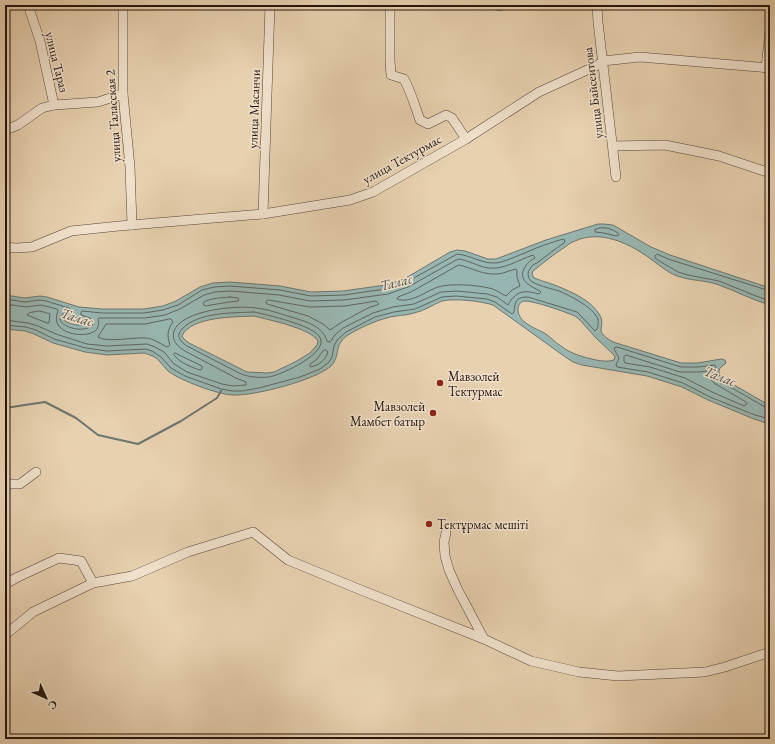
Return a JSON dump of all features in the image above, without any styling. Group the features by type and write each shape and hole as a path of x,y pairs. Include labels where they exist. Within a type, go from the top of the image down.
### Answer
{"street":[{"name":"улица Тараз","path":"28,5 40,41 54,105 98,102 123,94"},
{"name":"улица Таласская 2","path":"123,5 123,94 130,167 132,225"},
{"name":"улица Масанчи","path":"263,214 270,5"},
{"path":"390,5 391,74 404,79 420,120 428,124 446,115 452,118 466,139"},
{"name":"улица Байсеитова","path":"597,5 616,178"},
{"path":"768,68 770,30"},
{"name":"улица Тектурмас","path":"5,247 32,247 71,232 119,226 263,214 350,200 373,192 466,139 538,92 598,65 602,61 640,57 768,68"},
{"path":"5,130 18,125 42,108 54,105"},
{"path":"613,146 665,144 719,156 770,173"},
{"path":"5,484 20,484 36,472"},
{"path":"5,636 33,612 93,583 132,576 188,552 253,532 288,560 484,639 531,661 579,672 618,676 705,672 770,652"},
{"path":"446,534 444,542 445,556 449,570 484,639"},
{"path":"5,584 59,558 81,561 93,583"}],"water":[{"name":"Талас","path":"598,224 613,225 651,247 670,255 770,288 770,305 714,283 677,276 634,248 609,238 601,237 583,238 572,242 533,271 532,274 534,278 560,287 588,302 601,318 601,331 606,338 613,342 681,363 698,363 721,359 725,360 726,363 720,368 719,375 767,404 770,404 770,423 754,419 708,400 682,387 647,376 582,365 573,362 493,305 475,301 442,301 418,312 390,317 371,323 343,339 340,343 334,362 323,371 299,382 243,395 218,393 190,383 173,375 155,357 144,353 107,355 85,352 53,343 25,331 5,329 5,295 25,298 40,296 47,297 79,307 102,309 144,309 163,306 176,301 200,287 213,283 230,282 280,286 311,292 343,291 386,285 404,279 450,252 457,250 465,251 488,259 496,259 546,240","holes":["523,301 528,301 575,316 613,354 615,357 614,360 596,360 577,355 565,349 546,334 524,321 519,313 519,305","67,316 88,321 90,323 81,325 71,324 65,321","254,316 279,322 298,328 314,336 318,341 317,345 310,353 274,372 247,372 189,343 182,336 187,329 204,321 226,317"]}],"waterway":[{"path":"5,408 45,402 76,418 98,435 138,444 181,421 217,398 221,391"}],"place":[{"name":"Мавзолей Тектурмас","path":"440,383"},
{"name":"Мавзолей Мамбет батыр","path":"433,413"},
{"name":"Тектұрмас мешіті","path":"429,524"}]}
